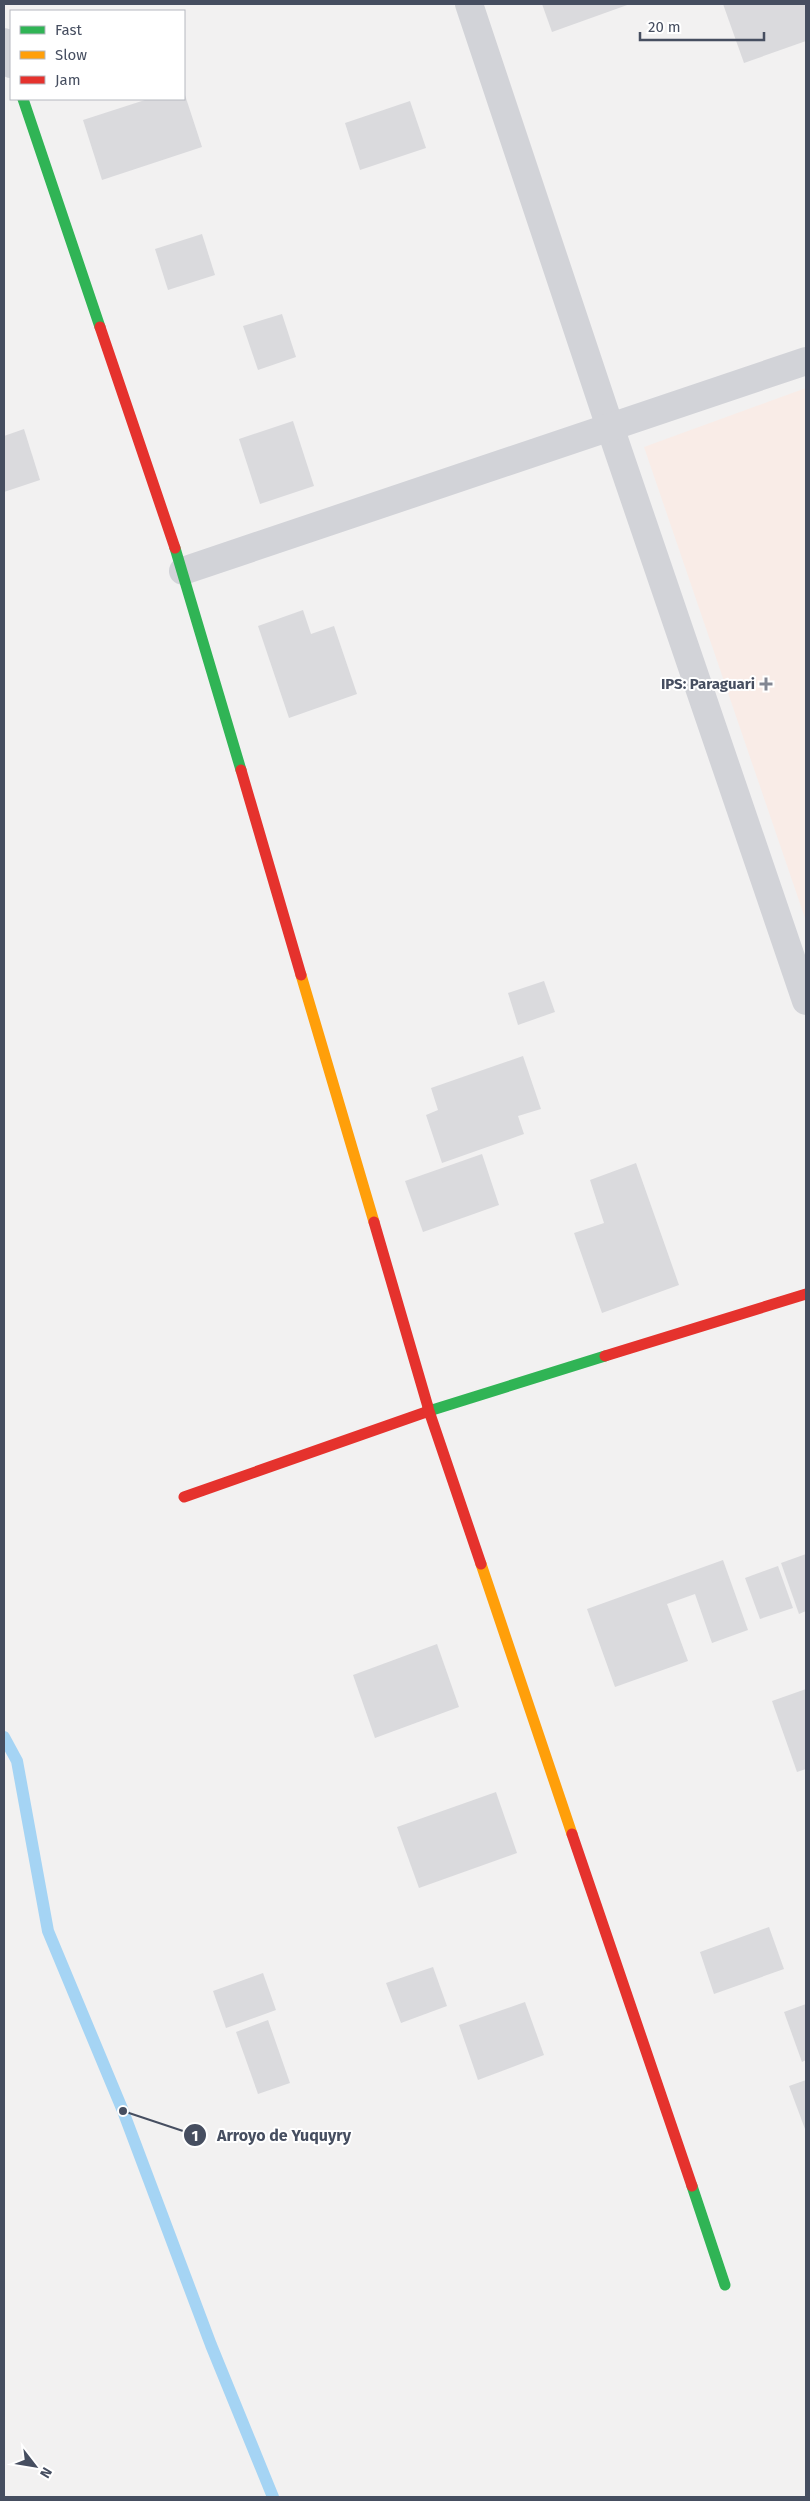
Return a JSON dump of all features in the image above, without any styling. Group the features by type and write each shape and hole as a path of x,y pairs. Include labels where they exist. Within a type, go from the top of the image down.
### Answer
{"street":[{"path":"469,4 610,427 806,1001"},
{"path":"4,42 10,61"},
{"path":"23,100 182,571 429,1411 725,2285"},
{"path":"182,571 806,362"},
{"path":"184,1497 429,1411 806,1294"}],"shaded area":[{"name":"IPS: Paraguari","path":"806,388 806,921 644,447"}],"building":[{"path":"542,4 630,4 552,32"},
{"path":"723,4 806,4 806,41 744,63"},
{"path":"185,95 202,147 102,180 83,120 145,100 185,100"},
{"path":"410,101 426,148 360,170 345,123"},
{"path":"202,234 215,275 168,290 155,249"},
{"path":"282,314 296,357 258,370 243,326"},
{"path":"293,421 314,486 260,504 239,439"},
{"path":"24,429 40,480 4,492 4,436"},
{"path":"303,610 311,634 334,626 357,694 289,718 258,626"},
{"path":"544,981 555,1012 518,1025 508,993"},
{"path":"523,1056 541,1109 518,1116 524,1134 442,1163 426,1115 438,1110 431,1088"},
{"path":"482,1154 499,1205 423,1232 405,1181"},
{"path":"636,1163 679,1285 602,1313 574,1233 604,1223 590,1180"},
{"path":"806,1554 806,1611 799,1614 781,1563"},
{"path":"723,1560 748,1630 712,1643 695,1594 667,1604 688,1661 615,1687 587,1609"},
{"path":"778,1566 793,1608 760,1619 745,1578"},
{"path":"437,1644 459,1707 375,1738 353,1675"},
{"path":"806,1689 806,1769 797,1772 772,1701"},
{"path":"496,1792 517,1853 419,1888 397,1827"},
{"path":"769,1927 784,1969 714,1994 700,1952"},
{"path":"433,1967 447,2006 401,2023 386,1983"},
{"path":"263,1973 276,2010 226,2028 213,1991"},
{"path":"525,2002 544,2055 478,2080 459,2025"},
{"path":"806,2004 806,2060 802,2062 784,2012"},
{"path":"268,2020 290,2083 258,2094 236,2032"},
{"path":"806,2080 806,2129 805,2129 789,2086"}],"waterway":[{"path":"4,1737 17,1761 48,1931 123,2111 211,2345 273,2497"}],"traffic: fast":[{"path":"23,100 100,327"},
{"path":"175,548 241,770"},
{"path":"428,1407 429,1411 605,1356"},
{"path":"692,2186 725,2285"}],"traffic: slow":[{"path":"301,975 374,1222"},
{"path":"481,1564 572,1834"}],"traffic: jam":[{"path":"100,327 175,548"},
{"path":"241,770 301,975"},
{"path":"374,1222 428,1407"},
{"path":"605,1356 806,1294"},
{"path":"184,1497 429,1411 481,1564"},
{"path":"572,1834 692,2186"}],"place":[{"name":"IPS: Paraguari","path":"766,684"},
{"name":"Arroyo de Yuquyry","path":"123,2111"}]}
